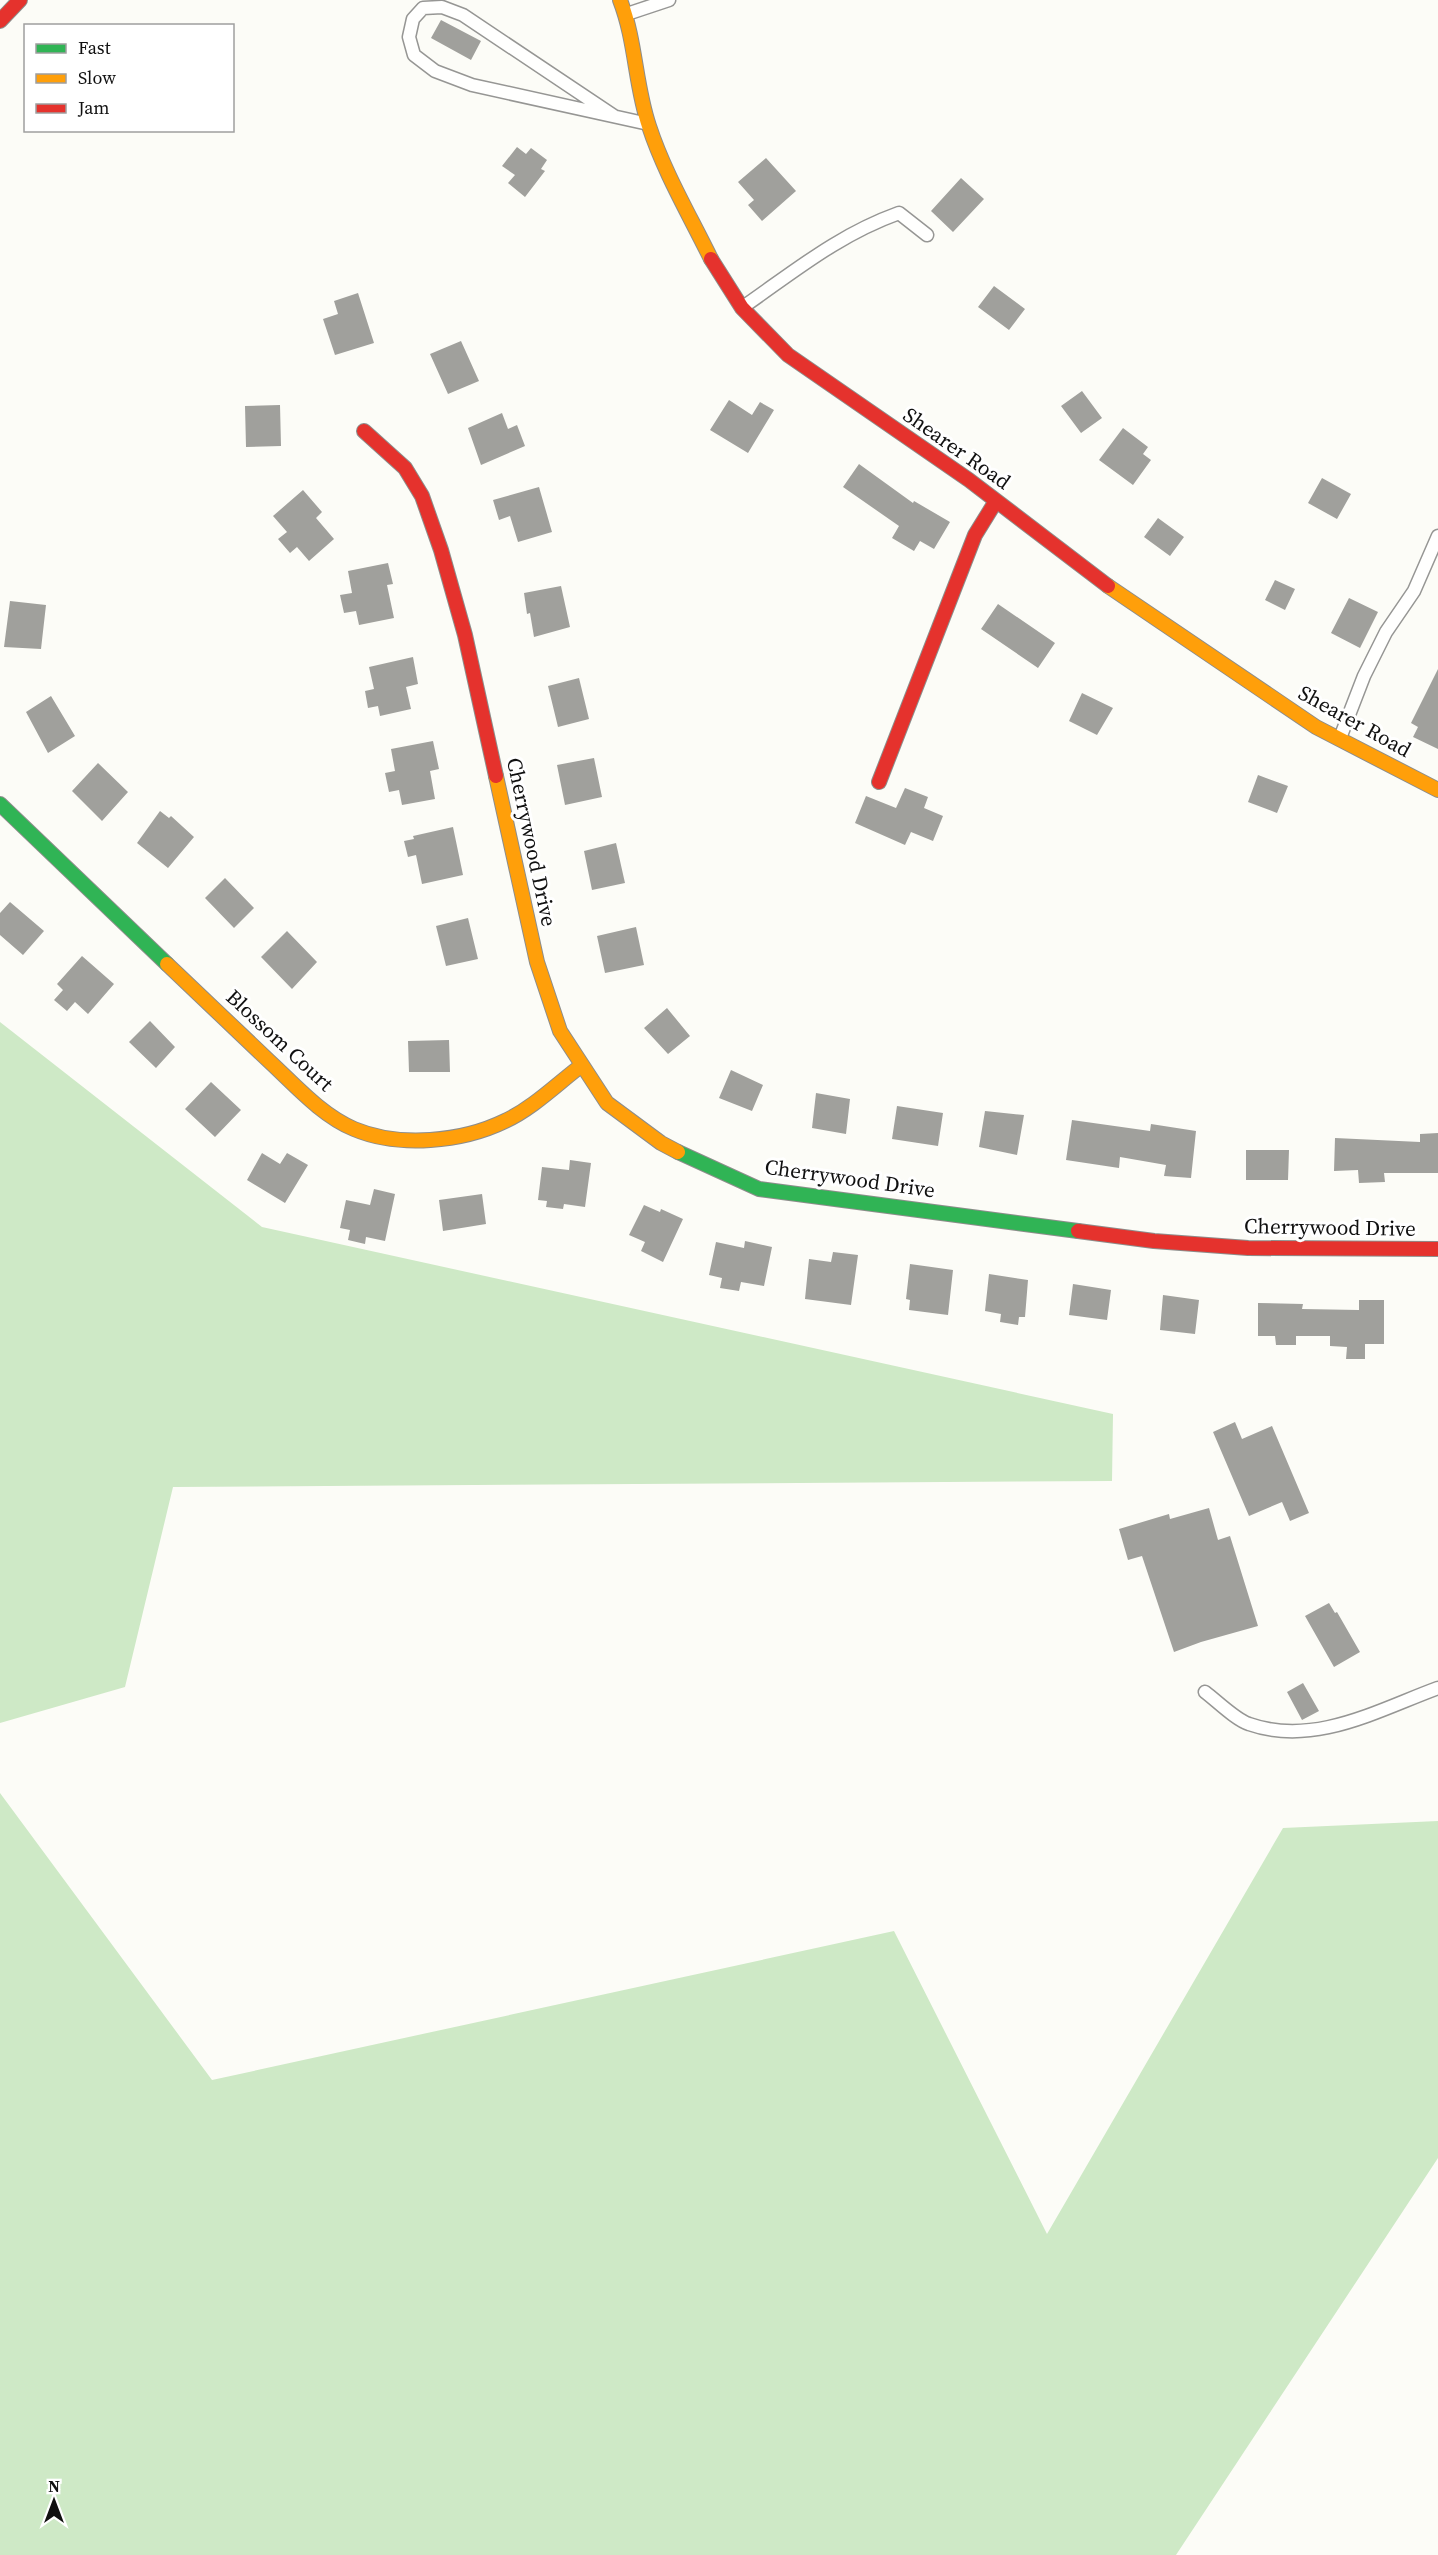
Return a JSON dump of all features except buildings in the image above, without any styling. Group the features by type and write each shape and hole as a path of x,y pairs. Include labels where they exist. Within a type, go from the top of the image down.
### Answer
{"street":[{"path":"0,21 20,0"},
{"name":"Shearer Road","path":"620,0 626,15 648,124 711,259 742,308 788,355 996,501 1126,600 1316,727 1438,790"},
{"name":"Cherrywood Drive","path":"364,431 405,468 422,496 441,550 465,635 537,962 560,1031 607,1103 661,1143 759,1189 1166,1242 1248,1248 1438,1250"},
{"path":"879,782 975,535 996,501"},
{"name":"Blossom Court","path":"0,804 313,1103 355,1129 384,1136 427,1140 477,1131 507,1120 582,1065"}],"lane":[{"path":"626,15 669,0"},
{"path":"614,116 464,15 442,7 423,8 412,19 409,37 414,55 435,71 472,85 648,124"},
{"path":"742,308 825,248 867,225 899,213 927,235"},
{"path":"1339,739 1364,676 1386,632 1414,591 1438,536"},
{"path":"1205,1692 1248,1724 1293,1733 1326,1729 1438,1688"}],"green space":[{"path":"0,1022 262,1227 1113,1414 1112,1481 173,1487 125,1687 0,1723"},
{"path":"0,1793 212,2080 894,1931 1047,2234 1283,1828 1438,1821 1438,2158 1176,2555 0,2555"}],"traffic: fast":[{"path":"0,804 167,964"},
{"path":"678,1152 759,1189 1078,1231"}],"traffic: slow":[{"path":"620,0 629,31 649,126 670,177 711,259"},
{"path":"1108,586 1316,727 1438,790"},
{"path":"496,776 537,962 560,1031 607,1103 661,1143 678,1152"},
{"path":"167,964 319,1108 342,1123 372,1135 391,1139 430,1140 470,1134 505,1121 525,1109 582,1065"}],"traffic: jam":[{"path":"0,21 20,0"},
{"path":"711,259 742,308 788,355 969,480 1108,586"},
{"path":"364,431 405,468 422,496 441,550 465,635 496,776"},
{"path":"879,782 975,535 996,501"},
{"path":"1078,1231 1154,1241 1248,1248 1438,1249"}]}
